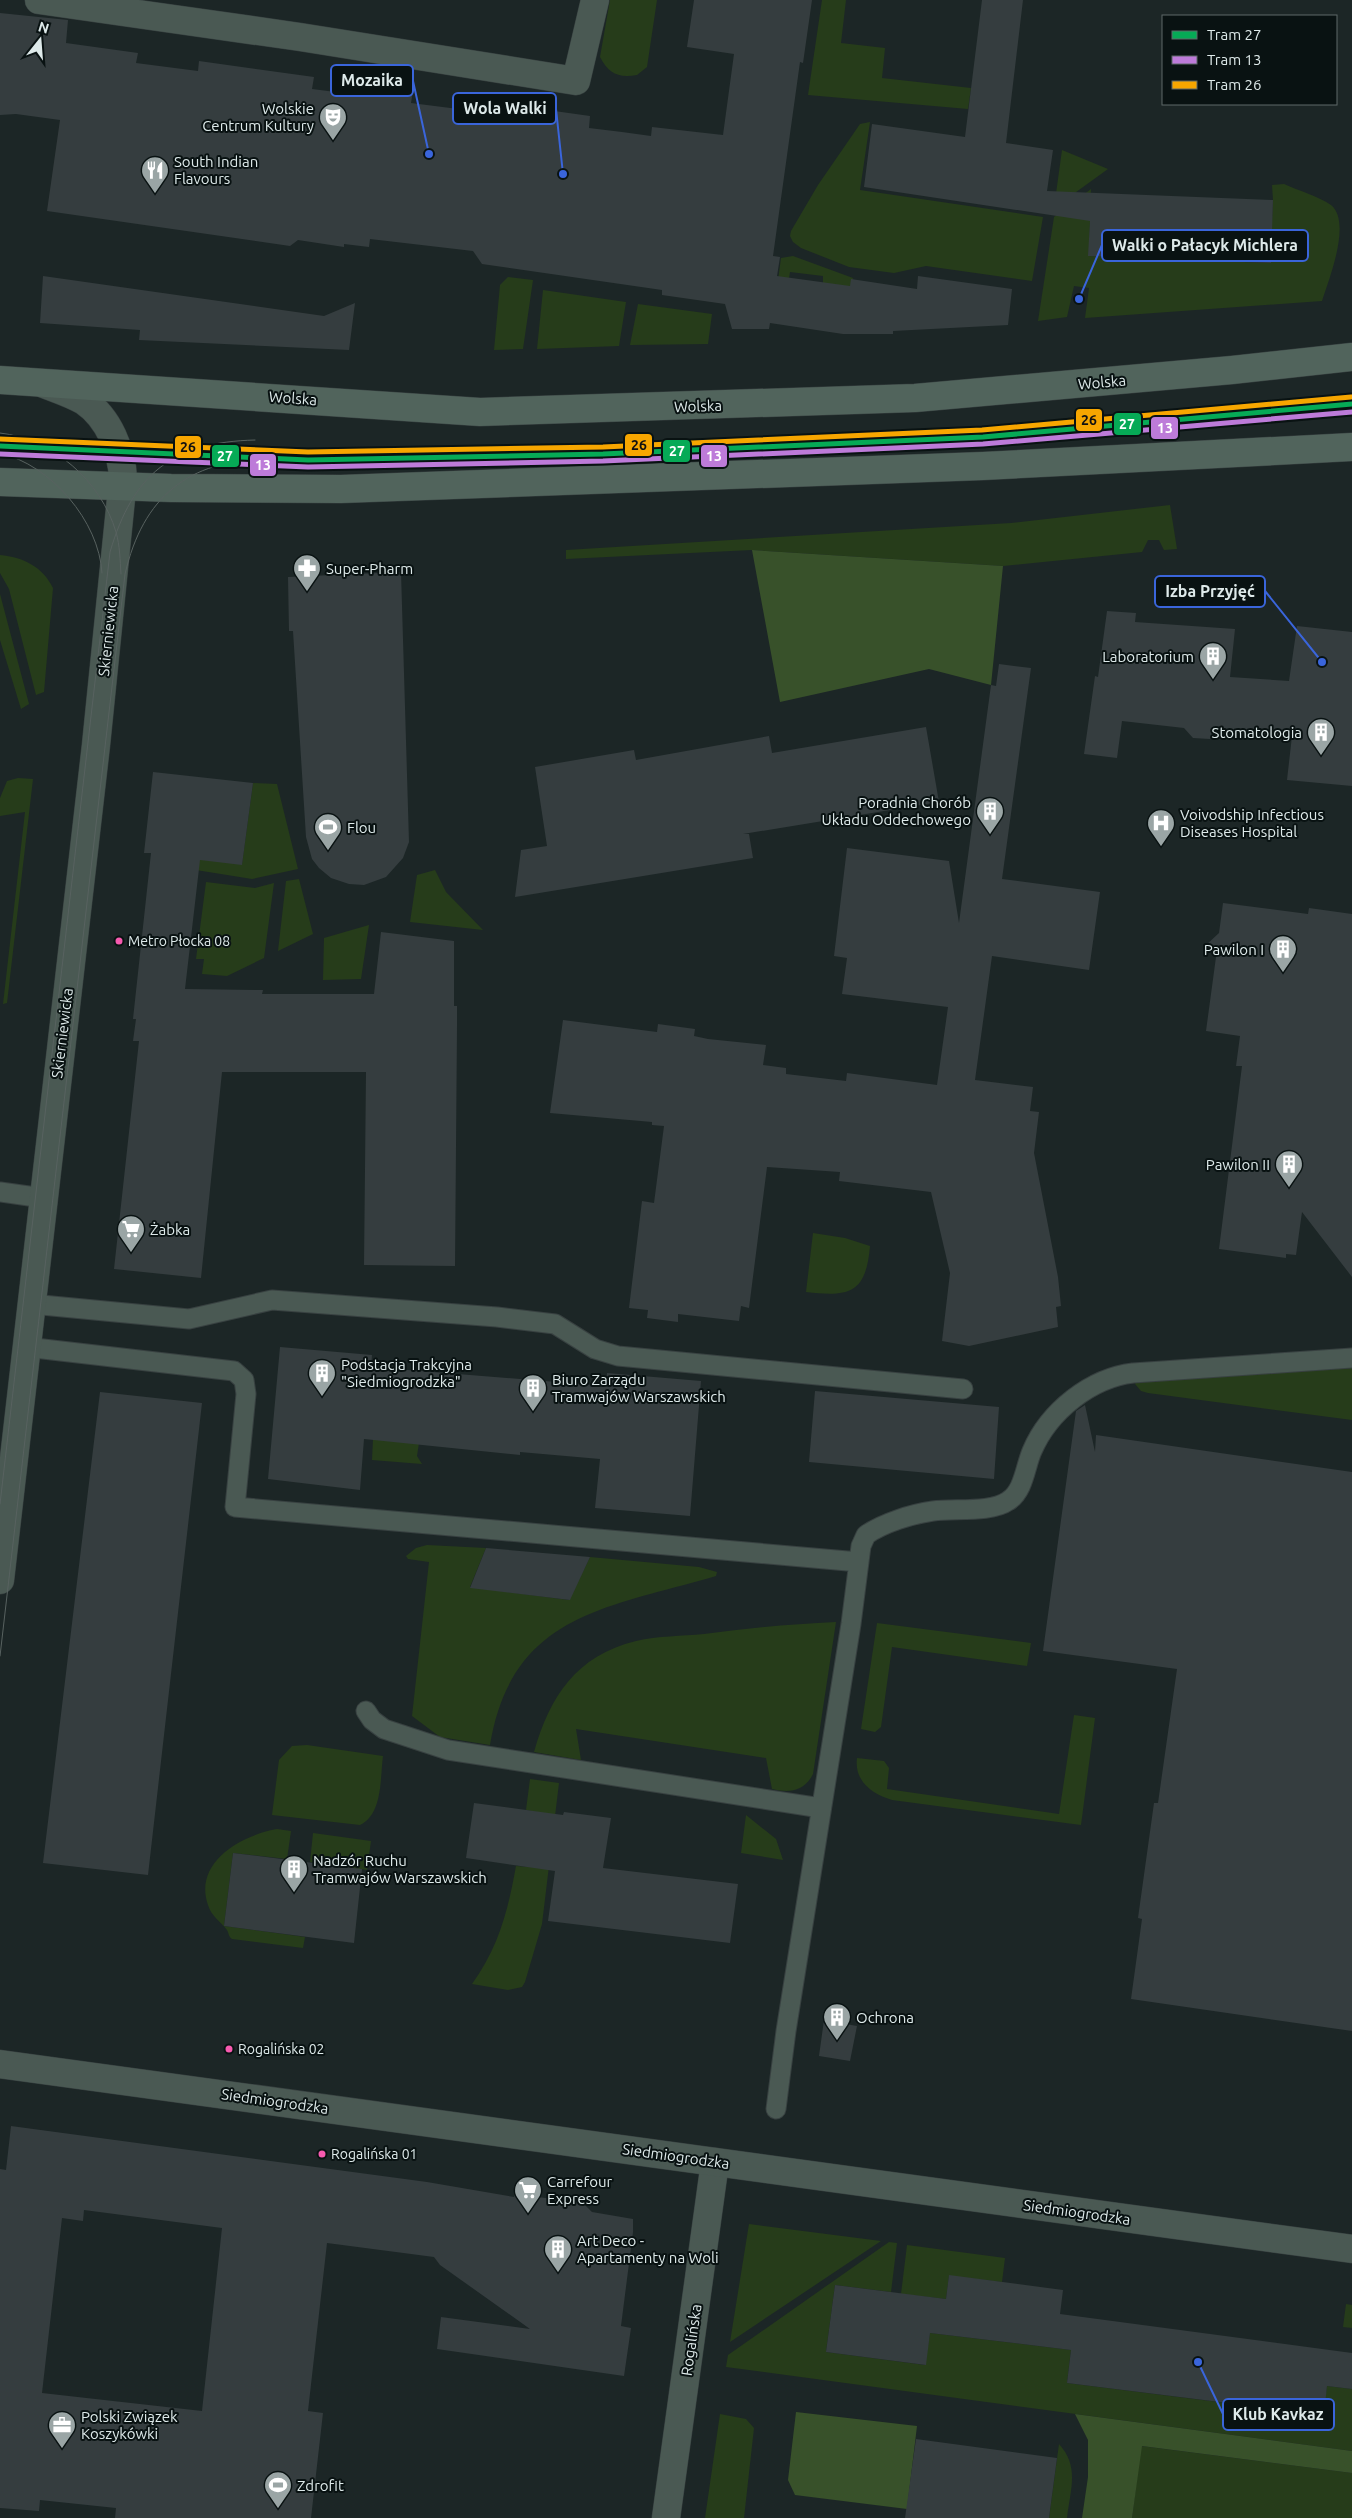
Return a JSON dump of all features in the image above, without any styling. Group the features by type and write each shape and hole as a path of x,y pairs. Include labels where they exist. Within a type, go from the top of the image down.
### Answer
{"main road":[{"name":"Wolska","path":"0,380 480,412 915,398 1232,370 1352,357"},
{"path":"0,482 123,487 307,490 983,466 1352,446"}],"street":[{"path":"39,0 300,37 576,81 595,0"},
{"name":"Wolska","path":"42,383 84,402 101,420 116,442 123,465 123,487"},
{"name":"Skierniewicka","path":"0,1580 96,745 123,487"},
{"name":"Siedmiogrodzka","path":"0,2064 1352,2249"},
{"name":"Rogalińska","path":"666,2518 716,2162"}],"lane":[{"path":"0,1192 44,1198"},
{"path":"31,1304 189,1319 257,1302 274,1300 497,1317 555,1324 595,1349 618,1356 963,1389"},
{"path":"26,1347 234,1371 244,1380 246,1394 235,1507 859,1562"},
{"path":"776,2110 787,2024 862,1541 866,1535 879,1528 912,1516 933,1511 992,1507 1009,1501 1021,1485 1031,1452 1049,1422 1079,1395 1106,1380 1133,1373 1352,1358"},
{"path":"366,1711 372,1720 384,1729 448,1750 821,1808"}],"green space":[{"path":"610,0 657,0 647,67 637,75 624,76 615,74 600,57"},
{"path":"822,0 846,0 841,43 885,48 882,78 971,88 968,109 808,95"},
{"path":"870,122 860,190 1043,217 1032,281 926,266 894,273 849,267 801,248 793,242 790,236 791,231 818,185 860,124"},
{"path":"1062,150 1108,169 1054,208"},
{"path":"1284,184 1326,202 1337,213 1339,237 1337,251 1322,301 1085,318 1089,288 1074,286 1067,317 1038,321 1054,217 1091,189 1089,256 1270,263 1272,185"},
{"path":"793,256 853,278 852,287 823,283 823,276 790,272 784,312 774,310 781,258"},
{"path":"508,277 533,280 523,349 494,350 500,285"},
{"path":"543,290 626,302 619,346 537,349"},
{"path":"638,304 712,314 708,344 630,345"},
{"path":"1170,505 1177,549 1164,550 1159,540 1148,540 1142,552 1003,566 752,550 566,559 566,550 1011,523"},
{"path":"752,550 1003,566 991,685 929,669 780,702"},
{"path":"0,555 17,558 31,564 44,574 53,588 44,692 36,695 9,589 0,573"},
{"path":"0,594 29,704 21,709 0,640"},
{"path":"18,778 33,779 7,1003 3,1004 25,812 0,816 0,798 7,781"},
{"path":"253,783 277,784 298,869 252,879 196,870 197,859 242,864"},
{"path":"435,870 446,892 483,930 410,922 417,875"},
{"path":"299,879 313,934 278,951 286,881"},
{"path":"206,882 255,888 274,883 264,958 227,976 202,974 204,959 196,959"},
{"path":"369,925 361,979 323,980 324,938"},
{"path":"813,1233 845,1238 870,1246 864,1274 853,1289 834,1294 806,1292"},
{"path":"1352,1368 1352,1420 1148,1393 1141,1391 1135,1384 1137,1381"},
{"path":"373,1439 419,1443 417,1456 422,1464 372,1460"},
{"path":"427,1545 486,1548 470,1587 569,1600 590,1557 699,1567 717,1572 716,1576 638,1597 603,1609 571,1623 543,1642 519,1667 502,1701 490,1745 440,1737 412,1716 429,1562 408,1559 406,1556 416,1548"},
{"path":"836,1622 813,1774 801,1788 790,1791 772,1789 766,1758 576,1729 581,1760 534,1752 548,1713 557,1696 582,1668 597,1657 615,1648 653,1638 770,1626"},
{"path":"877,1623 1031,1643 1027,1666 892,1647 881,1727 875,1732 861,1729"},
{"path":"1074,1715 1095,1718 1081,1825 892,1800 871,1790 861,1780 858,1773 857,1758 884,1761 889,1768 887,1789 1059,1814"},
{"path":"307,1745 383,1756 377,1804 367,1820 360,1825 272,1815 279,1760 292,1746"},
{"path":"530,1779 559,1783 542,1924 522,1987 508,1990 472,1984 496,1942 510,1898 516,1866 528,1867 537,1812 526,1810"},
{"path":"746,1815 776,1839 783,1860 741,1853"},
{"path":"277,1829 291,1831 287,1859 233,1853 224,1926 305,1937 303,1948 232,1939 227,1930 211,1912 208,1905 205,1890 208,1876 214,1864 236,1844 249,1837"},
{"path":"313,1833 371,1841 367,1870 310,1862"},
{"path":"749,2224 881,2241 730,2342"},
{"path":"889,2242 897,2243 891,2292 835,2285 826,2352 925,2365 930,2333 1071,2350 1067,2383 1323,2415 1327,2386 1352,2389 1352,2451 726,2367 728,2355"},
{"path":"907,2245 1005,2258 1002,2282 949,2276 946,2299 901,2294"},
{"path":"1346,2304 1352,2305 1352,2328 1343,2327"},
{"path":"796,2412 917,2426 907,2509 795,2495 788,2480"},
{"path":"720,2414 746,2419 754,2428 744,2518 705,2518"},
{"path":"1075,2414 1352,2451 1352,2473 1142,2446 1132,2518 1082,2518 1088,2477 1088,2440"},
{"path":"1059,2444 1070,2461 1072,2470 1067,2518 1049,2518"},
{"path":"1141,2446 1352,2473 1352,2518 1132,2518"}],"building":[{"path":"694,0 812,0 803,63 800,62 773,256 780,257 777,276 850,286 851,279 917,289 918,276 1012,289 1008,325 893,331 893,334 843,334 770,323 769,329 732,329 725,304 662,295 662,290 482,264 473,251 370,239 369,247 344,244 344,247 298,240 290,246 47,211 60,120 16,114 0,115 0,13 68,20 66,43 138,53 136,63 198,71 199,61 314,77 312,89 375,97 376,86 413,91 411,103 474,111 476,100 590,116 589,128 651,136 652,127 723,135 734,54 687,47"},
{"path":"982,0 1023,0 1006,143 1053,150 1047,191 1273,200 1271,263 1088,256 1090,221 864,187 872,124 965,137"},
{"path":"43,276 324,316 355,303 349,350 139,340 140,330 40,323"},
{"path":"401,572 409,842 403,858 386,877 364,885 349,884 331,878 319,868 312,859 306,837 293,631 289,631 288,577"},
{"path":"1107,611 1136,613 1135,622 1235,629 1230,677 1289,681 1297,626 1352,632 1352,786 1287,780 1292,736 1228,732 1210,739 1193,738 1184,728 1122,721 1117,758 1084,754 1095,676 1098,677"},
{"path":"999,664 1031,668 1002,879 1100,892 1089,970 992,956 975,1080 1033,1087 1030,1111 1039,1112 1034,1153 1058,1277 1061,1306 1056,1307 1058,1327 969,1346 942,1341 950,1273 931,1192 839,1181 840,1172 767,1167 749,1308 741,1306 739,1321 678,1314 678,1322 647,1318 648,1310 629,1308 642,1201 654,1203 664,1126 652,1125 652,1122 550,1113 563,1020 657,1032 658,1024 695,1029 694,1036 708,1039 766,1045 763,1065 786,1068 786,1074 846,1081 847,1073 937,1085 948,1007 842,994 847,958 834,956 847,848 949,861 959,923 991,685 996,686"},
{"path":"926,727 939,802 743,834 749,834 753,858 515,897 521,850 547,846 535,767 634,750 636,760 769,736 772,753"},
{"path":"153,772 253,783 242,865 200,860 185,989 263,990 262,994 374,994 381,932 454,941 454,1006 457,1006 455,1266 364,1265 366,1072 222,1072 201,1278 114,1269 139,1041 133,1041 136,1019 133,1019 151,853 144,853"},
{"path":"1223,903 1308,914 1309,908 1352,914 1352,1277 1302,1212 1296,1255 1286,1254 1286,1258 1219,1249 1242,1066 1236,1066 1240,1036 1206,1031 1216,957 1205,946 1219,933"},
{"name":"Biuro Zarządu Tramwajów Warszawskich","path":"280,1347 372,1355 371,1367 606,1386 607,1373 701,1381 690,1516 595,1508 600,1459 520,1452 520,1455 364,1439 360,1490 268,1479"},
{"path":"815,1391 999,1407 994,1479 809,1462"},
{"path":"100,1392 202,1403 148,1875 43,1863"},
{"path":"1085,1405 1095,1452 1096,1435 1352,1472 1352,2031 1131,1999 1142,1919 1138,1918 1154,1803 1158,1803 1177,1669 1043,1651 1076,1411"},
{"path":"486,1548 590,1557 570,1600 470,1588"},
{"path":"474,1803 563,1815 564,1812 611,1818 603,1868 738,1884 730,1943 548,1921 555,1871 466,1858"},
{"name":"Nadzór Ruchu Tramwajów Warszawskich","path":"233,1853 362,1869 354,1943 224,1926"},
{"name":"Ochrona","path":"824,2020 857,2026 850,2061 819,2056"},
{"path":"11,2126 427,2182 514,2197 515,2194 583,2203 592,2212 633,2219 621,2326 631,2328 624,2376 437,2349 441,2317 530,2329 440,2265 434,2257 327,2243 308,2411 323,2413 311,2518 115,2518 116,2508 40,2500 39,2511 0,2508 0,2169 6,2170","holes":["84,2210 222,2228 202,2411 42,2393 62,2218 83,2221"]},
{"path":"949,2275 1063,2290 1060,2314 1352,2353 1352,2389 1327,2386 1324,2415 1067,2383 1071,2350 930,2333 926,2365 826,2352 835,2285 946,2299"},
{"path":"916,2439 1057,2458 1049,2518 905,2518"}],"tram line":[{"name":"26","path":"0,439 308,452 603,447 982,430 1351,397"},
{"name":"27","path":"0,446 308,460 603,454 983,437 1352,404"},
{"name":"13","path":"0,454 308,467 603,461 983,444 1352,412"},
{"path":"0,433 20,437 38,444 56,454 87,480 109,513 116,532 121,574"},
{"path":"0,1504 110,552 119,525 131,502 144,483 160,468 179,456 201,447 226,442 255,440"},
{"path":"0,453 19,459 37,470 69,498 82,515 92,534 99,553 102,573"},
{"path":"0,1656 125,574 133,547 144,524 157,504 173,488 192,476 214,467 239,461 267,459"}],"place":[{"name":"Wolskie Centrum Kultury","path":"333,141"},
{"name":"Mozaika","path":"429,154"},
{"name":"Wola Walki","path":"563,174"},
{"name":"South Indian Flavours","path":"155,194"},
{"name":"Walki o Pałacyk Michlera","path":"1079,299"},
{"name":"Super-Pharm","path":"307,592"},
{"name":"Izba Przyjęć","path":"1322,662"},
{"name":"Laboratorium","path":"1213,680"},
{"name":"Stomatologia","path":"1321,756"},
{"name":"Poradnia Chorób Układu Oddechowego","path":"990,835"},
{"name":"Voivodship Infectious Diseases Hospital","path":"1161,847"},
{"name":"Flou","path":"328,851"},
{"name":"Metro Płocka 08","path":"119,941"},
{"name":"Pawilon I","path":"1283,973"},
{"name":"Pawilon II","path":"1289,1188"},
{"name":"Żabka","path":"131,1253"},
{"name":"Podstacja Trakcyjna \"Siedmiogrodzka\"","path":"322,1397"},
{"name":"Biuro Zarządu Tramwajów Warszawskich","path":"533,1412"},
{"name":"Nadzór Ruchu Tramwajów Warszawskich","path":"294,1893"},
{"name":"Ochrona","path":"837,2041"},
{"name":"Rogalińska 02","path":"229,2049"},
{"name":"Rogalińska 01","path":"322,2154"},
{"name":"Carrefour Express","path":"528,2214"},
{"name":"Art Deco - Apartamenty na Woli","path":"558,2273"},
{"name":"Klub Kavkaz","path":"1198,2362"},
{"name":"Polski Związek Koszykówki","path":"62,2449"},
{"name":"Zdrofit","path":"278,2509"}]}
